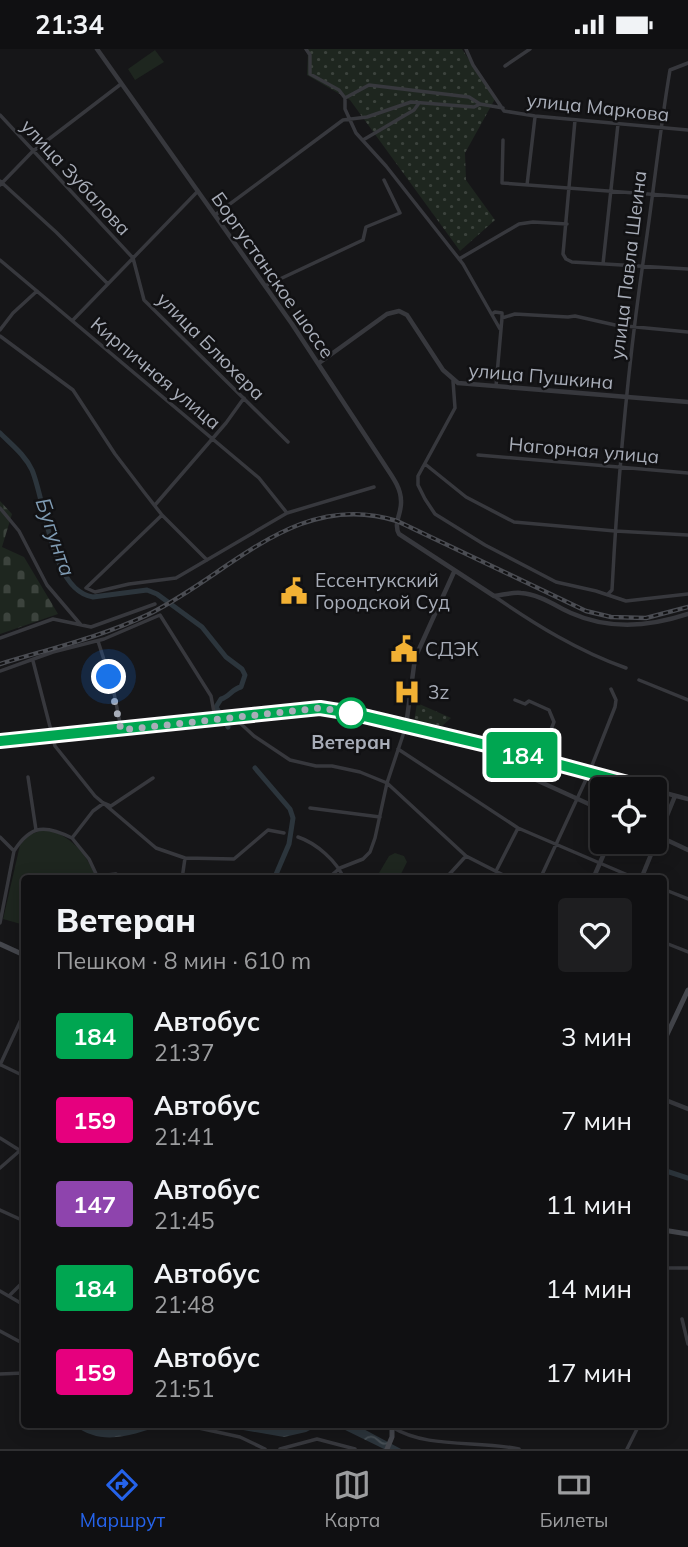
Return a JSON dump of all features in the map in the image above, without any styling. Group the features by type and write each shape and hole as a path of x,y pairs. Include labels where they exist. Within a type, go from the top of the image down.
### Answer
{"main road":[{"path":"0,944 21,954"},
{"path":"667,1035 687,993"},
{"path":"667,1231 688,1234"},
{"path":"387,1449 392,1437 391,1428"}],"street":[{"name":"Боргустанское шоссе","path":"97,49 318,363 394,481 400,493 401,504 396,526 399,534 454,572"},
{"path":"306,49 310,55 310,74 339,90 345,98 345,109 362,140 386,166 459,259 500,329"},
{"path":"466,49 473,65 504,109"},
{"path":"505,67 530,49"},
{"name":"улица Павла Шеина","path":"614,596 612,590 619,468 634,326 660,128 670,70 688,63"},
{"path":"108,284 56,232 1,183 32,152 121,84"},
{"path":"345,98 369,85 469,97 480,104"},
{"path":"215,215 343,120 367,117 411,102 474,107 480,104"},
{"path":"362,140 414,110 419,103"},
{"name":"улица Маркова","path":"480,104 535,116 688,130"},
{"name":"улица Зубалова","path":"0,115 133,258"},
{"path":"527,185 535,116"},
{"path":"575,120 563,254 566,259 572,262 688,269"},
{"path":"603,264 618,124"},
{"path":"503,140 502,183 688,197"},
{"path":"265,286 363,240 366,227 400,213 384,180"},
{"path":"72,321 198,191"},
{"path":"459,259 519,224 567,223"},
{"name":"улица Блюхера","path":"133,258 144,299 288,442"},
{"name":"Кирпичная улица","path":"0,260 259,478 287,513"},
{"path":"0,330 13,313 37,291"},
{"name":"улица Пушкина","path":"318,363 387,314 398,311 411,320 453,381 688,402"},
{"path":"492,314 502,313 496,386"},
{"path":"502,318 515,314 575,316 590,321 688,332"},
{"path":"0,336 73,390 115,454 162,515 206,560"},
{"path":"453,381 455,408 418,476 418,485 435,514 485,545 556,582 636,602 688,594"},
{"path":"155,505 244,398"},
{"name":"Нагорная улица","path":"478,455 688,473"},
{"path":"425,464 466,497 514,522 688,535"},
{"path":"162,515 86,588 95,592 176,577 287,513 374,487"},
{"path":"0,508 19,531 47,585 83,626"},
{"path":"332,875 340,868 363,859 370,852 387,783 406,726 415,657 454,572 544,630 626,667"},
{"path":"608,594 612,590"},
{"path":"494,596 528,594 578,616 618,625 644,624 688,614"},
{"path":"0,638 54,619 91,627 155,604"},
{"path":"0,671 53,652 98,641 160,615 211,696 215,720"},
{"path":"98,641 113,688 121,730"},
{"path":"33,661 55,746 104,803 156,848 185,858 234,859 268,830 284,833"},
{"path":"639,680 688,700"},
{"path":"542,875 589,773 615,707 616,700 611,689"},
{"path":"515,700 525,704 529,701 549,710 554,722 539,760"},
{"path":"0,741 320,708 486,745 602,777"},
{"path":"239,717 240,723 254,736 290,759 302,764 332,765 387,783 466,856 501,875"},
{"path":"486,745 512,769 590,805"},
{"path":"398,749 518,828 630,875"},
{"path":"512,769 509,762 517,754"},
{"path":"29,777 36,831"},
{"path":"104,803 111,806 153,778"},
{"path":"667,794 688,799"},
{"path":"667,814 676,796"},
{"path":"72,838 93,811 104,803"},
{"path":"310,808 380,817"},
{"path":"0,923 14,851 23,839 36,831 50,828 72,838 89,859 97,875"},
{"path":"494,875 518,828"},
{"path":"0,837 14,851"},
{"path":"298,837 310,841 340,868 343,875"},
{"path":"667,840 688,850"},
{"path":"595,875 604,854"},
{"path":"641,875 649,854"},
{"path":"449,875 466,856"},
{"path":"183,875 185,858"},
{"path":"0,880 8,884"},
{"path":"667,891 688,899"},
{"path":"667,944 688,952"},
{"path":"21,1019 0,1064 21,1074"},
{"path":"667,1101 688,1109"},
{"path":"0,1138 21,1151"},
{"path":"0,1168 21,1153"},
{"path":"0,1210 21,1220"},
{"path":"667,1268 688,1268"},
{"path":"9,1296 21,1284"},
{"path":"0,1291 21,1303"},
{"path":"682,1319 688,1344"},
{"path":"0,1331 21,1342"},
{"path":"0,1374 21,1373"},
{"path":"199,1428 240,1437 265,1449"},
{"path":"394,1428 407,1437 425,1442 487,1444 519,1449"},
{"path":"626,1449 637,1428"},
{"path":"280,1449 317,1439 355,1449"}],"green space":[{"path":"304,49 462,49 495,99 465,153 466,180 495,220 460,251 350,100 307,75 308,53"},
{"path":"155,50 164,62 135,80 128,69"},
{"path":"0,501 12,514 2,547 24,557 58,614 0,634"},
{"path":"417,703 451,718 442,726 414,722"},
{"path":"45,829 63,836 83,854 95,875 21,875 21,924 3,919 20,845 29,835"},
{"path":"395,853 404,856 407,862 400,875 378,875 389,856"}],"water":[{"path":"79,1428 152,1428 117,1437 95,1436"},
{"path":"232,1428 314,1428 284,1437"},
{"path":"341,1428 362,1428 401,1449 384,1449"}],"waterway":[{"name":"Бугунта","path":"0,433 22,455 32,470 59,563 79,591 93,597 147,590 157,594 202,627 226,657 242,669 245,675 241,687 221,699 216,707 228,727"},
{"name":"Бугунта","path":"255,768 290,809 293,818 289,844 276,875"},
{"name":"Бугунта","path":"667,1171 688,1178"}],"railway":[{"path":"0,664 93,636 147,615 265,541 295,526 327,517 361,514 397,521 586,611 611,617 646,618 688,607"}],"bus line":[{"name":"184","path":"0,741 320,708 486,745 605,777"}],"place":[{"name":"Ессентукский Городской Суд","path":"294,591"},
{"name":"СДЭК","path":"404,649"},
{"name":"3z","path":"407,692"},
{"name":"Ветеран","path":"351,713"}],"route":[{"path":"109,677 121,730 320,708 351,713"}]}
